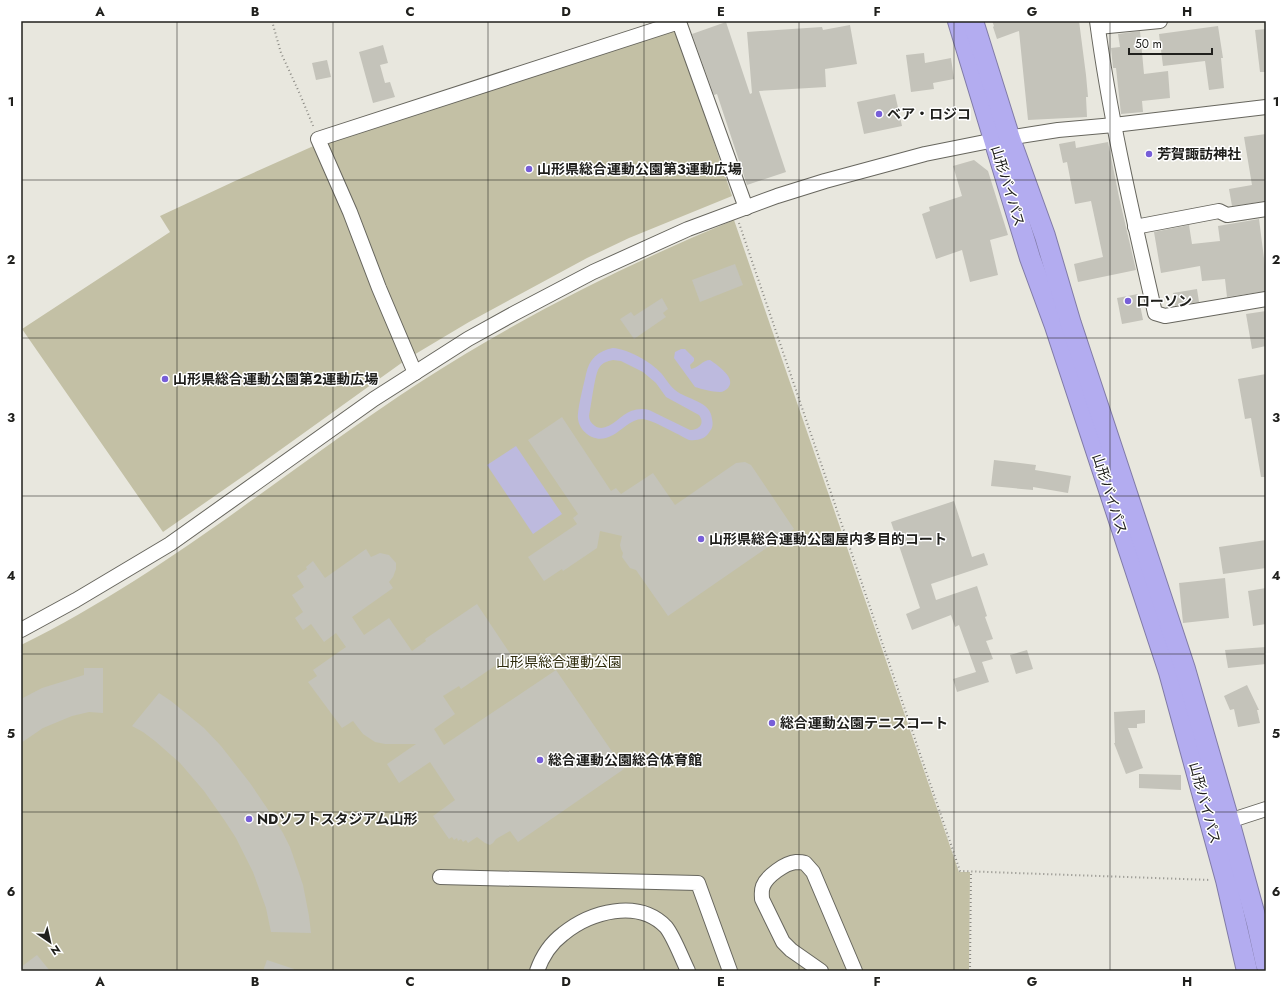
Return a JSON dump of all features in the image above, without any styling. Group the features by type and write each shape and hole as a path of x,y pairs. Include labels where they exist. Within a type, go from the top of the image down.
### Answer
{"highway":[{"name":"山形バイパス","path":"958,21 1002,140 1045,236 1071,324 1185,669 1229,821 1257,923 1266,964"},
{"name":"山形バイパス","path":"974,21 1030,258 1055,326 1169,672 1226,880 1247,971"}],"street":[{"path":"1160,21 1097,24 1114,125 1135,227 1155,313 1165,316 1266,299"},
{"path":"414,373 350,212 318,139 679,22 741,210"},
{"path":"21,630 170,544 374,398 468,339 508,316 593,272 688,229 777,196 926,154 1058,130 1266,107"},
{"path":"1135,227 1219,211 1227,215 1266,209"},
{"path":"1229,821 1266,809"},
{"path":"821,971 791,950 783,942 762,899 762,892 767,879 780,869 794,862 805,863 812,872 855,971"},
{"path":"440,876 698,883 730,971"},
{"path":"537,971 539,964 549,948 562,935 577,924 594,916 612,911 631,910 650,916 666,928 688,971"}],"path":[{"path":"272,21 281,53 300,92 318,139"},
{"path":"741,210 960,871 1226,880"},
{"path":"970,971 971,871"}],"green space":[{"path":"676,30 732,196 629,238 587,258 469,322 407,359 163,532 22,329 170,232 160,216 235,181 318,144"},
{"name":"山形県総合運動公園","path":"734,220 959,872 970,872 969,971 21,971 21,645 74,617 126,586 226,519 372,414 497,335 574,293 613,274"}],"water":[{"path":"608,349 619,349 632,353 657,369 675,390 707,408 711,413 713,424 708,434 701,439 689,440 658,424 642,419 634,421 616,433 605,438 600,439 589,436 581,427 578,419 587,369 595,356","holes":["613,360 621,361 643,372 656,383 666,397 699,415 702,421 700,426 694,430 690,430 649,410 642,409 631,411 604,428 600,428 591,423 589,416 599,368 607,362"]},
{"path":"685,349 694,358 694,361 690,365 691,369 705,361 710,360 721,368 730,380 728,388 720,392 695,387 674,358 675,352"},
{"path":"516,446 562,514 533,534 487,465"}],"building":[{"path":"992,21 1079,21 1088,97 1086,97 1087,117 1028,120 1019,31 997,39"},
{"path":"726,22 750,94 752,93 747,32 822,27 823,30 850,25 857,64 825,69 826,87 759,91 786,172 747,185 717,94 714,95 692,34"},
{"path":"1218,26 1223,58 1221,58 1224,88 1209,90 1205,61 1163,66 1159,34"},
{"path":"1266,29 1266,72 1260,72 1255,30"},
{"path":"1140,31 1144,74 1168,71 1170,98 1142,101 1143,112 1121,114 1116,68 1113,68 1111,48 1120,47 1118,34"},
{"path":"383,45 388,63 380,65 385,83 390,82 395,97 373,103 359,52"},
{"path":"924,53 925,63 951,58 954,79 933,83 934,89 911,92 906,55"},
{"path":"327,60 331,77 316,80 312,63"},
{"name":"ベア・ロジコ","path":"895,94 902,126 864,134 857,102"},
{"path":"1266,134 1266,201 1232,206 1229,189 1252,185 1244,137"},
{"path":"1075,141 1076,148 1108,142 1136,270 1078,282 1074,264 1103,257 1091,201 1075,204 1067,162 1063,163 1059,144"},
{"path":"974,160 988,171 1008,235 990,240 998,275 970,282 962,250 936,259 922,214 930,211 929,207 962,196 953,166"},
{"path":"1259,219 1266,274 1266,291 1227,297 1225,279 1202,281 1200,266 1161,273 1154,232 1189,225 1192,244 1220,241 1218,226"},
{"path":"735,264 743,285 700,302 692,280"},
{"path":"1197,289 1199,302 1175,306 1173,293"},
{"path":"1138,294 1143,320 1122,324 1117,298"},
{"path":"662,298 668,309 663,313 666,317 634,339 620,319 631,312 634,316"},
{"path":"1266,311 1266,346 1252,349 1246,314"},
{"path":"1266,374 1266,477 1261,477 1251,418 1245,419 1238,379"},
{"path":"562,417 611,491 616,488 621,494 653,473 675,505 736,463 745,462 751,465 794,529 668,616 636,570 630,568 622,557 623,553 620,545 622,536 600,531 597,548 563,571 562,569 544,581 528,557 577,524 573,518 578,514 528,440"},
{"path":"994,460 1036,465 1035,470 1071,476 1068,493 1033,487 1033,490 991,486"},
{"path":"954,501 972,557 984,553 988,565 931,584 936,600 977,586 987,616 985,617 993,639 986,641 993,659 982,662 989,682 957,692 953,679 976,672 959,625 955,627 951,615 912,630 906,614 920,608 891,522"},
{"path":"1266,540 1266,568 1223,574 1219,547"},
{"path":"366,549 371,557 380,553 389,555 396,563 396,569 389,582 393,588 352,617 364,635 389,618 412,651 426,641 425,639 477,604 511,655 461,689 459,686 443,696 455,714 434,729 444,745 556,670 624,769 518,842 510,831 496,839 490,845 477,837 468,843 466,840 463,842 461,839 458,841 457,838 454,840 452,837 449,839 433,816 455,800 430,762 399,783 387,764 416,744 385,744 375,742 363,734 353,721 342,728 308,682 317,676 313,670 346,647 336,633 324,642 311,624 303,630 295,618 303,612 292,595 304,587 297,576 307,569 306,567 313,561 325,578"},
{"path":"1225,578 1229,618 1183,623 1179,583"},
{"path":"1266,588 1266,624 1253,626 1248,591"},
{"path":"1266,647 1266,664 1228,668 1225,650"},
{"path":"1027,650 1033,669 1016,674 1010,655"},
{"path":"84,668 103,668 103,713 89,712 72,716 43,728 21,743 21,699 42,688 84,675"},
{"path":"1247,685 1259,710 1257,710 1260,723 1238,727 1234,709 1230,710 1224,696"},
{"name":"NDソフトスタジアム山形","path":"159,693 204,728 221,746 250,783 273,817 290,847 303,885 311,933 271,932 266,908 253,872 236,838 225,821 204,791 180,763 155,741 132,726"},
{"path":"1145,710 1145,723 1137,724 1137,728 1128,728 1143,768 1126,774 1114,743 1114,712"},
{"path":"1139,774 1181,775 1181,790 1139,788"},
{"path":"37,955 50,971 21,971 21,967"},
{"path":"267,960 294,969 294,971 263,971"}],"place":[{"name":"ベア・ロジコ","path":"879,114"},
{"name":"芳賀諏訪神社","path":"1149,154"},
{"name":"山形県総合運動公園第3運動広場","path":"529,169"},
{"name":"ローソン","path":"1128,301"},
{"name":"山形県総合運動公園第2運動広場","path":"165,379"},
{"name":"山形県総合運動公園屋内多目的コート","path":"701,539"},
{"name":"総合運動公園テニスコート","path":"772,723"},
{"name":"総合運動公園総合体育館","path":"540,760"},
{"name":"NDソフトスタジアム山形","path":"249,819"}]}
